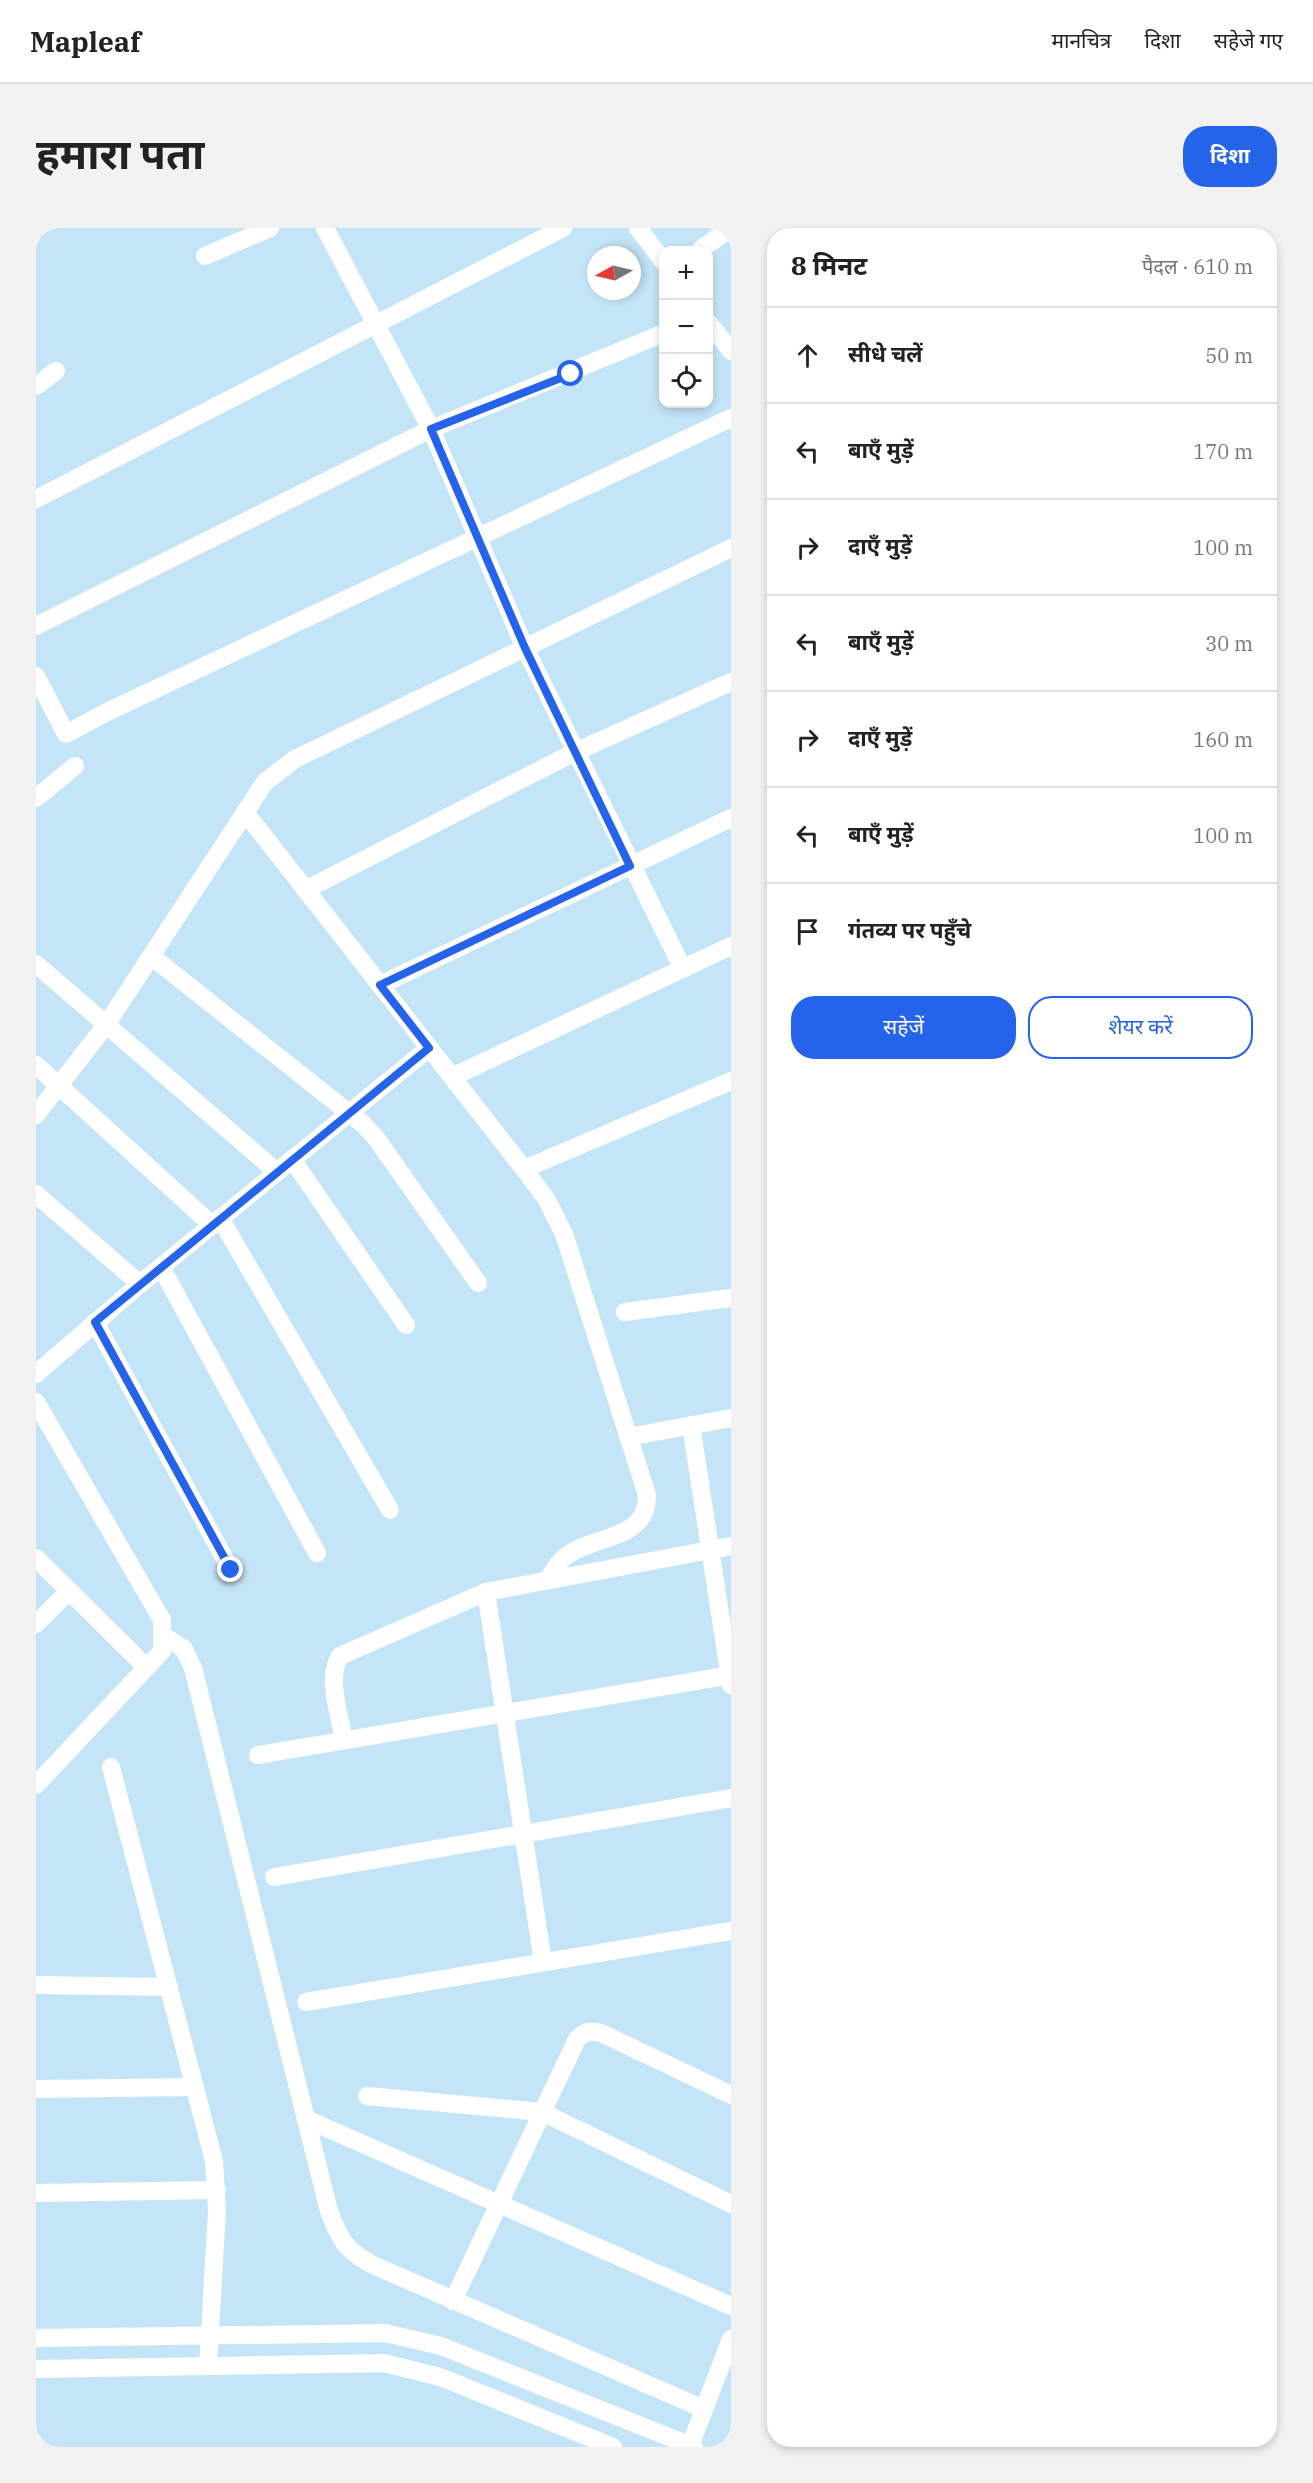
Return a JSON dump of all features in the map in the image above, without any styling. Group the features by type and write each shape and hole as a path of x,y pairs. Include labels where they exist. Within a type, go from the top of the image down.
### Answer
{"street":[{"path":"205,256 270,228"},
{"path":"325,228 431,429 525,648 630,866 683,969"},
{"path":"36,499 563,228"},
{"path":"638,228 659,257"},
{"path":"705,246 730,228"},
{"path":"713,328 731,351"},
{"path":"36,626 431,429 659,335"},
{"path":"36,386 56,371"},
{"path":"36,676 66,734 731,418"},
{"path":"36,1115 106,1026 265,782 295,759 731,548"},
{"path":"305,890 575,752 731,682"},
{"path":"36,798 75,766"},
{"path":"245,812 524,1169 547,1200 564,1234 647,1495 647,1507 642,1519 631,1528 568,1554 556,1566 549,1578"},
{"path":"380,985 731,819"},
{"path":"452,1077 731,946"},
{"path":"151,956 349,1112 376,1138 478,1283"},
{"path":"36,964 277,1172"},
{"path":"36,1374 140,1284 429,1048"},
{"path":"36,1065 216,1221 390,1510"},
{"path":"524,1169 731,1081"},
{"path":"292,1159 406,1325"},
{"path":"36,1194 140,1284"},
{"path":"161,1267 317,1553"},
{"path":"626,1312 731,1298"},
{"path":"95,1322 231,1570"},
{"path":"36,1402 162,1620 164,1636 162,1651 36,1785"},
{"path":"628,1437 731,1418"},
{"path":"258,1755 730,1678 691,1425"},
{"path":"344,1740 334,1681 334,1665 340,1656 486,1592 549,1578 731,1546"},
{"path":"36,1558 146,1667"},
{"path":"36,1624 69,1591"},
{"path":"486,1592 543,1962"},
{"path":"164,1636 184,1649 193,1668 329,2211 339,2238 352,2253 453,2301 704,2409"},
{"path":"111,1767 214,2161 217,2190 208,2366"},
{"path":"274,1877 731,1798"},
{"path":"306,2002 731,1931"},
{"path":"36,1985 169,1987"},
{"path":"453,2301 577,2039 583,2033 592,2031 731,2095"},
{"path":"36,2089 195,2087"},
{"path":"367,2096 542,2112 731,2204"},
{"path":"306,2119 731,2306"},
{"path":"36,2193 217,2190"},
{"path":"36,2338 385,2332 441,2346 692,2446 730,2342"},
{"path":"36,2369 384,2363 440,2377 613,2447"}],"route":[{"path":"231,1570 95,1322 429,1048 380,985 630,866 525,648 431,429 571,374"}]}
